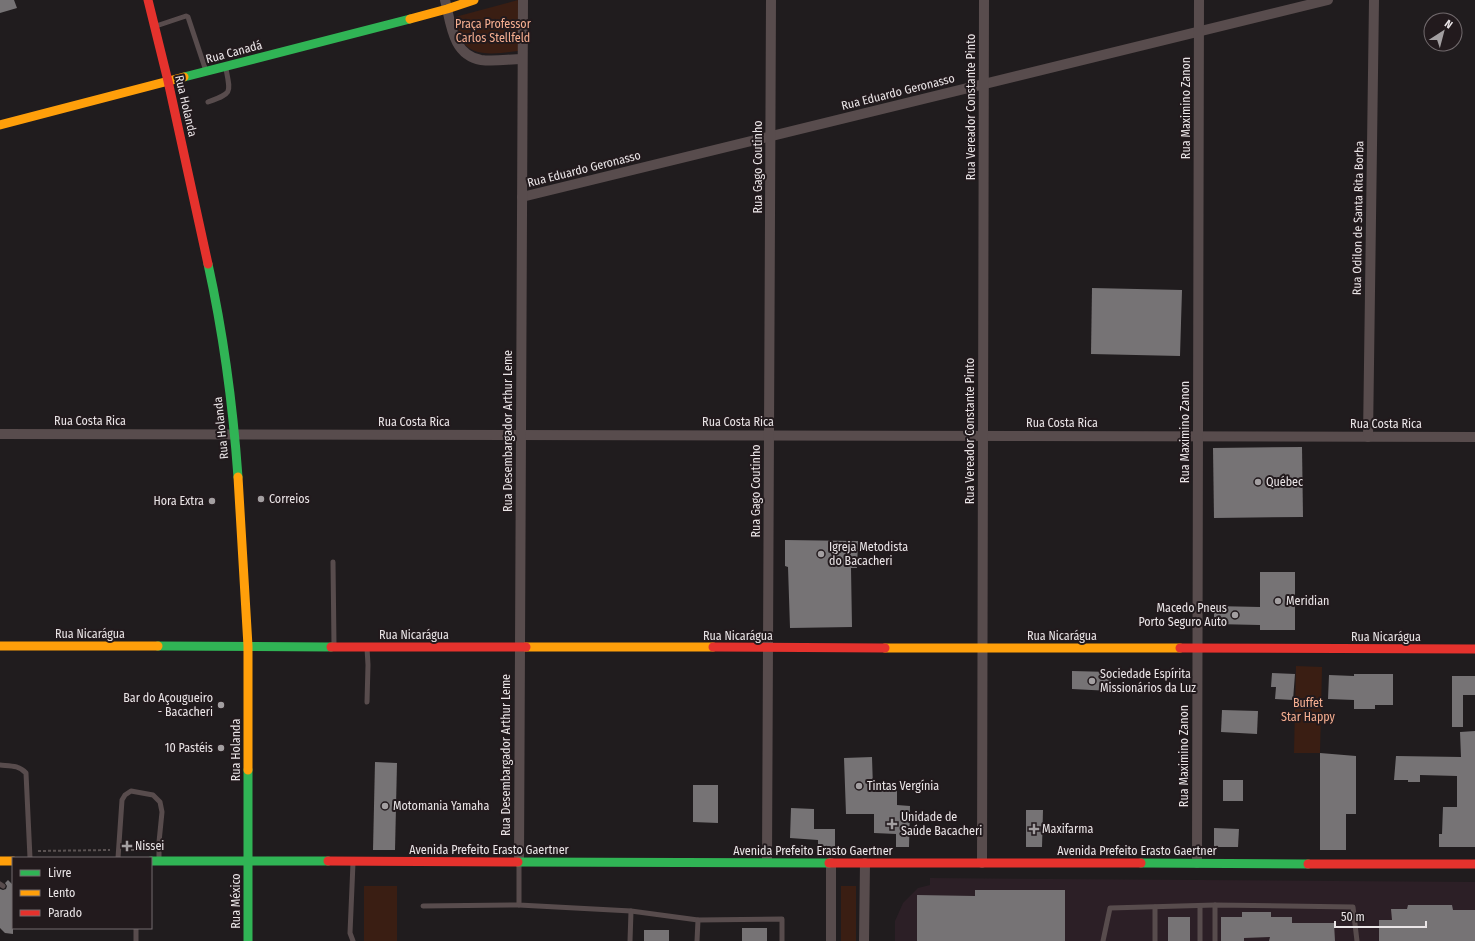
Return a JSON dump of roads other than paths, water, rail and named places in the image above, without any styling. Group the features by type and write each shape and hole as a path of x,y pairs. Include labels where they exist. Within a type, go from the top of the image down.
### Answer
{"main road":[{"name":"Rua Holanda","path":"148,0 168,81 209,270 223,351 235,435 248,646 248,862"},
{"name":"Rua Canadá","path":"0,125 206,72 446,4 474,0"},
{"name":"Rua Nicarágua","path":"0,646 1475,649"},
{"path":"0,861 12,861"},
{"name":"Avenida Prefeito Erasto Gaertner","path":"155,861 1475,864"},
{"name":"Rua México","path":"248,862 248,941"}],"street":[{"name":"Rua Desembargador Arthur Leme","path":"519,862 523,0"},
{"name":"Rua Gago Coutinho","path":"767,862 771,0"},
{"name":"Rua Vereador Constante Pinto","path":"982,863 984,0"},
{"name":"Rua Maximino Zanon","path":"1197,863 1199,0"},
{"name":"Rua Eduardo Geronasso","path":"522,197 1328,0"},
{"name":"Rua Odilon de Santa Rita Borba","path":"1368,436 1374,0"},
{"path":"446,4 454,36 458,45 465,53 482,60 522,59"},
{"name":"Rua Costa Rica","path":"0,434 1475,437"},
{"path":"831,941 832,862"},
{"path":"864,941 865,862"}],"lane":[{"path":"154,26 186,16 188,17 206,72"},
{"path":"208,102 225,96 229,92 225,66"},
{"path":"333,562 334,647"},
{"path":"367,647 367,702"},
{"path":"0,765 17,767 26,773 30,857"},
{"path":"118,857 122,800 125,795 131,791 152,795 160,802 162,812 159,842 155,861"},
{"path":"353,862 350,933 353,941"},
{"path":"518,904 519,862"},
{"path":"423,906 518,904 631,911 698,920 782,919 782,941"},
{"path":"1215,905 1215,941"},
{"path":"1103,941 1110,908 1215,905 1353,907 1357,941"},
{"path":"1200,906 1200,941"},
{"path":"1155,941 1156,907"},
{"path":"630,941 631,911"},
{"path":"697,941 698,920"},
{"path":"136,929 136,941"}],"place":[{"name":"Québec","path":"1258,482"},
{"name":"Correios","path":"261,499"},
{"name":"Hora Extra","path":"212,501"},
{"name":"Igreja Metodista do Bacacheri","path":"821,554"},
{"name":"Meridian","path":"1278,601"},
{"name":"Macedo Pneus Porto Seguro Auto","path":"1235,615"},
{"name":"Sociedade Espírita Missionários da Luz","path":"1092,681"},
{"name":"Bar do Açougueiro - Bacacheri","path":"221,705"},
{"name":"10 Pastéis","path":"221,748"},
{"name":"Tintas Vergínia","path":"859,786"},
{"name":"Motomania Yamaha","path":"385,806"},
{"name":"Unidade de Saúde Bacacheri","path":"892,824"},
{"name":"Maxifarma","path":"1034,829"},
{"name":"Nissei","path":"127,846"}],"park label":[{"name":"Praça Professor Carlos Stellfeld","path":"493,31"},
{"name":"Buffet Star Happy","path":"1308,710"}]}
